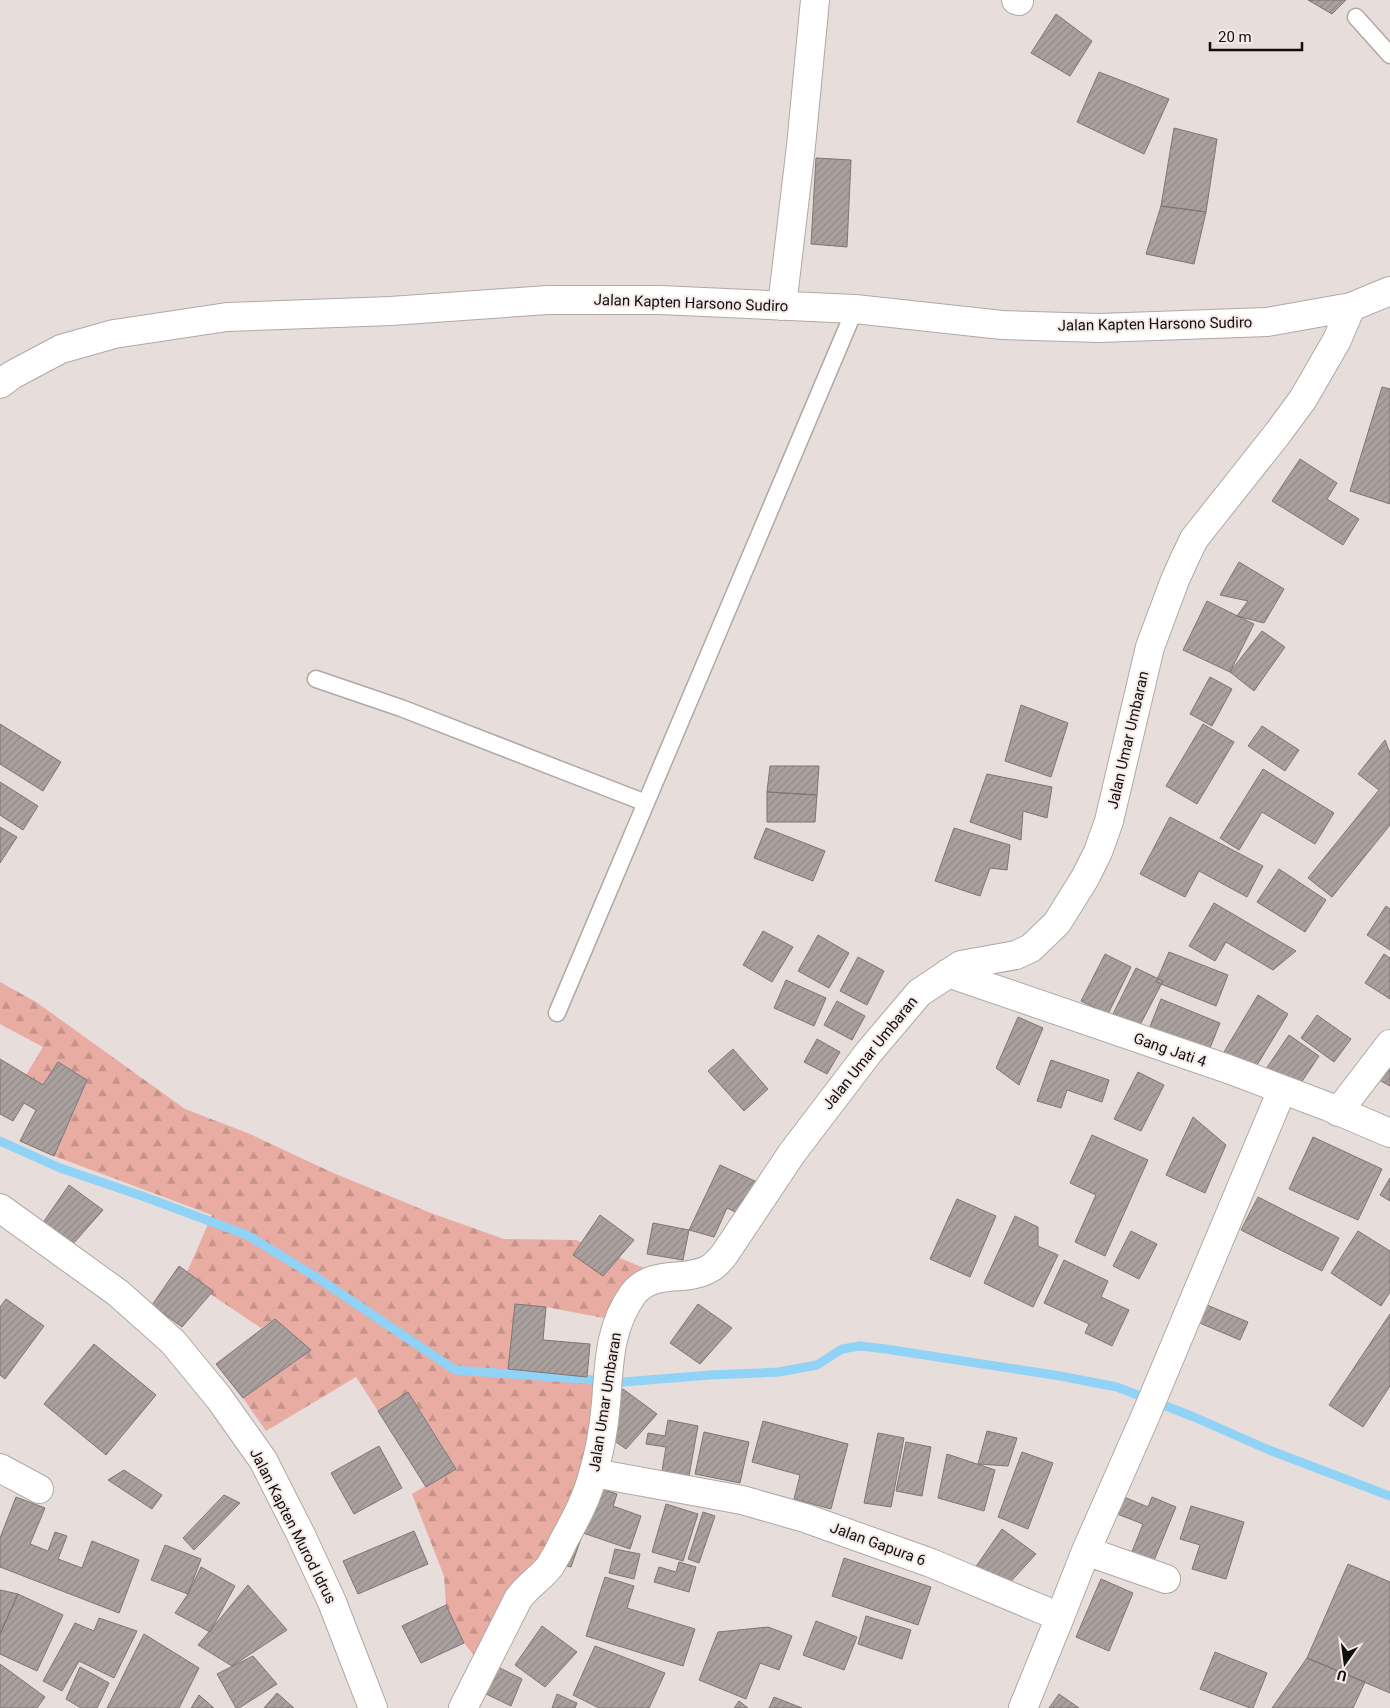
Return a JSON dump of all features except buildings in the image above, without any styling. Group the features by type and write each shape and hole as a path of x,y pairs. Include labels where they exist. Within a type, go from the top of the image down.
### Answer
{"street":[{"path":"782,306 801,146 815,0"},
{"name":"Jalan Kapten Harsono Sudiro","path":"0,384 12,375 61,349 114,334 227,317 391,311 547,300 660,300 854,309 1002,324 1099,328 1267,322 1351,307 1390,291"},
{"name":"Jalan Umar Umbaran","path":"463,1708 518,1599 526,1588 553,1561 583,1504 594,1473 606,1404 611,1345 617,1326 632,1296 637,1290 652,1280 669,1276 696,1274 706,1271 715,1265 724,1255 792,1153 869,1052 919,993 965,964 1016,955 1031,948 1057,923 1085,878 1110,821 1150,647 1175,580 1194,539 1278,434 1303,398 1337,340 1351,307"},
{"name":"Gang Jati 4","path":"948,974 1228,1070 1390,1133"},
{"path":"1338,1112 1390,1044"},
{"path":"1024,1708 1086,1551 1158,1387 1282,1090"},
{"name":"Jalan Kapten Murod Idrus","path":"0,1208 118,1293 173,1342 219,1398 263,1460 301,1535 332,1602 373,1708"},
{"path":"0,1468 39,1489"},
{"name":"Jalan Gapura 6","path":"594,1473 742,1500 805,1518 931,1563 1060,1617"},
{"path":"1086,1551 1166,1579"}],"lane":[{"path":"1356,17 1390,55"},
{"path":"557,1013 854,309"},
{"path":"316,679 401,708 646,803"}],"green space":[{"path":"0,982 36,1002 185,1109 250,1134 331,1172 431,1213 504,1239 576,1240 649,1270 609,1319 546,1307 515,1304 508,1369 600,1379 595,1422 566,1521 477,1659 464,1643 446,1605 444,1576 412,1494 456,1468 409,1393 378,1411 356,1377 266,1431 243,1398 311,1350 275,1319 261,1328 185,1277 212,1215 54,1156 87,1080 58,1062 43,1085 26,1075 43,1047 0,1024"}],"waterway":[{"path":"0,1141 60,1168 247,1235 316,1277 455,1370 623,1382 779,1372 817,1365 842,1349 860,1346 886,1349 1060,1376 1117,1387 1194,1417 1269,1450 1390,1496"}]}
